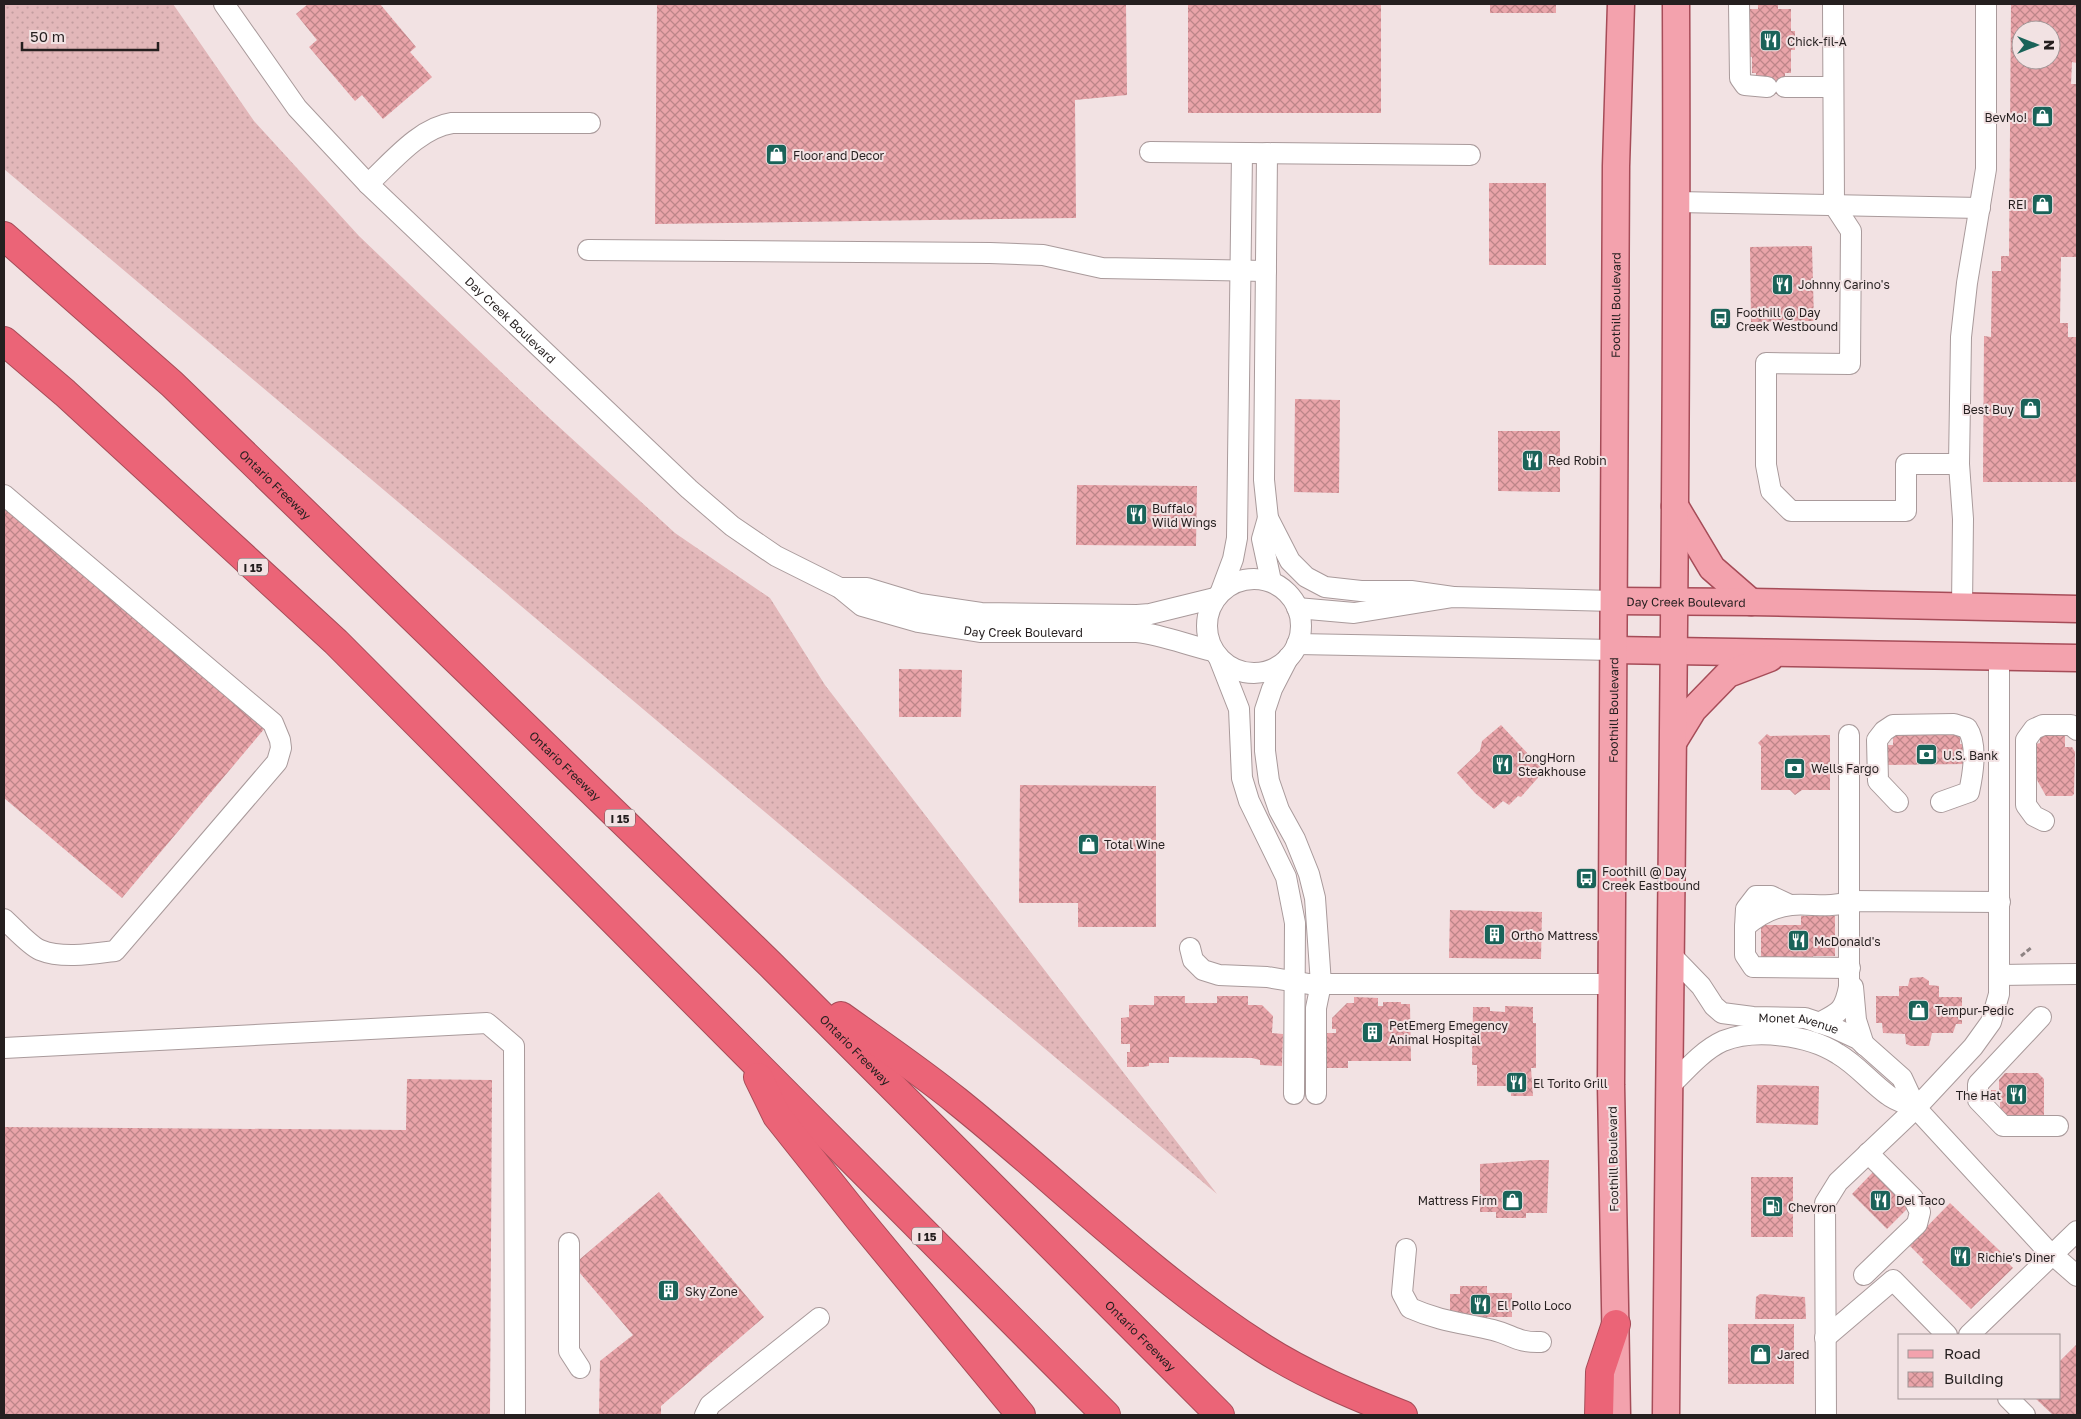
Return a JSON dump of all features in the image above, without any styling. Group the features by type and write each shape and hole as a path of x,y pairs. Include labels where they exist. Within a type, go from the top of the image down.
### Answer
{"highway":[{"name":"Ontario Freeway","path":"4,236 172,384 771,965 1220,1415"},
{"name":"I 15","path":"4,341 65,394 336,642 1106,1415"},
{"path":"771,965 956,1100 1183,1291 1224,1322 1303,1371 1341,1390 1403,1415"},
{"path":"747,1056 777,1116 859,1220 1021,1415"},
{"path":"1599,1415 1600,1372 1616,1324"}],"main road":[{"name":"Foothill Boulevard","path":"1617,1415 1611,1085 1616,176 1621,4"},
{"path":"1666,1415 1674,741 1677,202 1676,4"},
{"path":"1675,506 1712,568 1751,602"},
{"name":"Day Creek Boulevard","path":"1614,601 2077,609"},
{"path":"1614,650 2077,658"},
{"path":"1674,741 1693,710 1728,674 1782,654"}],"street":[{"name":"Day Creek Boulevard","path":"224,4 297,108 368,184 675,476 732,526 776,556 840,588 862,606 918,622 951,629 1006,633 1137,632 1154,634 1216,654"},
{"path":"1739,4 1740,78 1745,85 1833,87"},
{"path":"1833,4 1834,205 1851,231 1850,364 1766,363 1766,464 1771,491 1791,511 1906,511 1906,464 1959,464"},
{"path":"1962,606 1963,518 1959,464 1961,337 1966,283 1986,168 1986,4"},
{"path":"368,184 422,135 438,125 452,123 590,123"},
{"path":"1150,152 1470,155"},
{"path":"1242,153 1237,538 1233,559 1209,610 1206,624 1208,638 1239,708 1242,778 1250,802 1286,876 1292,901 1295,923 1294,1094"},
{"path":"1267,153 1264,480 1268,518 1290,561 1306,577 1325,586 1361,591 1411,591 1452,597"},
{"path":"1677,202 1980,208"},
{"path":"588,250 990,253 1043,255 1102,268 1266,271"},
{"path":"4,495 272,723 281,748 277,762 115,951 93,954 66,954 39,950 4,919"},
{"path":"1268,518 1262,539 1271,581"},
{"path":"1218,594 1232,583 1244,579 1258,578 1271,581 1282,588 1297,608 1300,632 1293,651 1272,689 1266,710 1265,751 1269,781 1279,810 1295,839 1309,874 1315,898 1321,984 1316,1008 1316,1094"},
{"name":"Day Creek Boulevard","path":"840,588 867,588 920,604 989,613 1150,614 1218,594"},
{"name":"Day Creek Boulevard","path":"1297,608 1354,613 1452,597 1614,601"},
{"path":"1216,654 1231,668 1246,673 1268,670 1293,651 1614,650"},
{"path":"1826,1415 1825,1203 1838,1182 1916,1108 1974,1047 1991,1022 1999,994 1999,658"},
{"path":"1898,802 1878,781 1878,740 1884,731 1894,725 1954,724 1967,728 1972,735 1972,779 1969,792 1941,802"},
{"path":"2044,821 2034,816 2026,805 2026,740 2034,729 2044,725 2071,725 2077,730"},
{"path":"1819,1023 1839,1013 1846,1004 1850,968 1849,735"},
{"path":"1850,968 1753,967 1745,955 1745,927 1757,916 1790,905 1840,905 1850,901 2000,902"},
{"path":"1190,948 1193,960 1203,970 1219,975 1267,977 1321,984 1612,984"},
{"name":"Monet Avenue","path":"1672,956 1701,986 1714,1006 1722,1013 1754,1017 1805,1018 1852,1036 1864,1045 1902,1078 1916,1108 1986,1186 2077,1276"},
{"path":"1850,968 1856,1020 1864,1045"},
{"path":"2000,975 2077,974"},
{"path":"2041,1017 1978,1084 1978,1100 2003,1126 2058,1126"},
{"path":"4,1048 487,1023 514,1046 515,1415"},
{"name":"Monet Avenue","path":"1671,1085 1698,1059 1723,1041 1753,1035 1782,1035 1822,1045 1837,1053 1861,1070 1889,1096 1916,1108"},
{"path":"1864,1275 1917,1224 1920,1212 1912,1198 1868,1153"},
{"path":"1970,1334 2077,1230"},
{"path":"570,1243 570,1352 580,1368"},
{"path":"1406,1249 1402,1293 1410,1308 1462,1326 1504,1334 1516,1340 1541,1342"},
{"path":"1825,1338 1893,1280 1946,1334"},
{"path":"704,1415 710,1406 819,1318"},
{"path":"2009,1399 2025,1415"}],"path":[{"path":"2018,958 2032,946"}],"shaded area":[{"path":"4,4 173,4 254,121 359,236 546,415 675,533 770,598 825,685 1217,1194 4,169"}],"building":[{"path":"308,4 380,4 416,47 410,52 432,77 383,119 362,95 355,101 309,47 317,40 296,14"},
{"path":"657,4 1126,4 1127,95 1075,100 1076,218 655,224"},
{"path":"1188,4 1381,4 1381,113 1188,113"},
{"path":"1490,4 1556,4 1556,13 1490,13"},
{"name":"Chick-fil-A","path":"1758,4 1778,4 1778,9 1791,9 1791,31 1795,31 1795,50 1791,50 1791,73 1785,73 1785,94 1767,94 1756,79 1756,73 1752,73 1752,57 1746,57 1746,9 1758,9"},
{"path":"2011,4 2077,4 2077,63 2072,62 2071,84 2077,84 2077,257 2061,257 2060,323 2068,323 2068,337 2077,337 2077,482 1983,482 1984,336 1991,337 1992,271 2001,271 2001,256 2009,256"},
{"path":"1489,183 1546,183 1546,265 1489,265"},
{"name":"Johnny Carino's","path":"1812,246 1814,321 1751,322 1750,247"},
{"path":"1295,399 1340,400 1339,493 1294,492"},
{"path":"1498,431 1560,431 1560,492 1498,491"},
{"name":"Buffalo Wild Wings","path":"1077,485 1197,486 1196,546 1076,545"},
{"path":"4,508 265,728 122,898 4,798"},
{"path":"899,669 962,670 961,717 899,717"},
{"name":"LongHorn Steakhouse","path":"1501,725 1544,771 1521,797 1518,796 1509,805 1503,801 1494,809 1475,793 1457,773 1480,751 1482,741"},
{"name":"U.S. Bank","path":"1893,732 1960,732 1960,744 1967,744 1967,764 1887,765 1887,745 1893,745"},
{"path":"2065,733 2065,747 2072,747 2075,752 2074,794 2072,796 2046,796 2037,780 2032,778 2036,744 2040,743 2040,734"},
{"name":"Wells Fargo","path":"1767,734 1770,736 1830,735 1830,790 1802,790 1795,795 1790,790 1761,790 1761,746 1758,743"},
{"name":"Total Wine","path":"1020,785 1156,786 1156,927 1078,927 1078,903 1019,903"},
{"name":"Ortho Mattress","path":"1450,910 1542,912 1541,959 1449,958"},
{"name":"McDonald's","path":"1801,916 1835,916 1835,956 1813,956 1814,960 1761,960 1761,925 1801,925"},
{"name":"Tempur-Pedic","path":"1923,977 1929,981 1929,985 1939,986 1939,997 1962,997 1962,1024 1956,1024 1953,1033 1932,1033 1929,1046 1911,1046 1906,1044 1905,1034 1883,1033 1882,1023 1876,1023 1876,996 1899,996 1899,986 1908,986 1910,978"},
{"path":"1154,996 1185,996 1185,1003 1217,1003 1217,996 1248,996 1248,1005 1262,1005 1273,1016 1272,1033 1283,1034 1282,1066 1260,1065 1260,1060 1252,1058 1169,1057 1169,1063 1149,1063 1149,1066 1127,1067 1127,1052 1130,1052 1130,1044 1121,1044 1121,1018 1129,1017 1129,1005 1154,1005"},
{"name":"PetEmerg Emegency Animal Hospital","path":"1354,997 1378,998 1378,1006 1383,1006 1383,1002 1410,1004 1411,1061 1348,1061 1348,1068 1324,1068 1324,1033 1336,1033 1336,1029 1332,1029 1332,1018 1347,1003 1354,1003"},
{"path":"1505,1006 1533,1007 1533,1023 1536,1023 1536,1068 1531,1068 1533,1096 1511,1096 1511,1086 1477,1086 1477,1065 1472,1065 1473,1007 1490,1007 1490,1011 1505,1012"},
{"name":"The Hat","path":"2005,1073 2038,1073 2044,1079 2044,1117 2007,1117 2000,1110 2000,1100 1991,1100 1991,1090 1999,1090 1999,1080"},
{"path":"407,1079 492,1080 490,1415 4,1415 4,1127 406,1130"},
{"path":"1757,1085 1819,1086 1818,1125 1756,1123"},
{"name":"Mattress Firm","path":"1549,1160 1547,1213 1526,1213 1526,1218 1496,1218 1496,1212 1480,1212 1480,1164"},
{"name":"Del Taco","path":"1874,1171 1909,1207 1887,1229 1852,1194"},
{"name":"Chevron","path":"1751,1177 1793,1177 1793,1237 1751,1237"},
{"name":"Sky Zone","path":"659,1192 764,1317 661,1406 661,1415 599,1415 600,1361 633,1335 573,1265"},
{"name":"Richie's Diner","path":"1950,1203 2001,1252 1999,1253 2013,1268 1971,1309 1922,1262 1924,1260 1909,1245"},
{"name":"El Pollo Loco","path":"1460,1286 1487,1286 1487,1293 1512,1293 1512,1317 1487,1317 1487,1319 1450,1317 1450,1294 1460,1294"},
{"path":"1760,1294 1805,1297 1806,1319 1755,1319 1756,1297"},
{"name":"Jared","path":"1728,1324 1794,1324 1794,1384 1728,1384"},
{"path":"2077,1344 2077,1415 2053,1415 2036,1399 2061,1399 2061,1360"}],"place":[{"name":"Chick-fil-A","path":"1771,41"},
{"name":"BevMo!","path":"2043,117"},
{"name":"Floor and Decor","path":"777,155"},
{"name":"REI","path":"2043,204"},
{"name":"Johnny Carino's","path":"1782,284"},
{"name":"Foothill @ Day Creek Westbound","path":"1720,319"},
{"name":"Best Buy","path":"2030,409"},
{"name":"Red Robin","path":"1532,460"},
{"name":"Buffalo Wild Wings","path":"1136,515"},
{"name":"U.S. Bank","path":"1927,755"},
{"name":"LongHorn Steakhouse","path":"1502,764"},
{"name":"Wells Fargo","path":"1795,768"},
{"name":"Total Wine","path":"1088,844"},
{"name":"Foothill @ Day Creek Eastbound","path":"1586,878"},
{"name":"Ortho Mattress","path":"1495,935"},
{"name":"McDonald's","path":"1798,941"},
{"name":"Tempur-Pedic","path":"1919,1010"},
{"name":"PetEmerg Emegency Animal Hospital","path":"1373,1032"},
{"name":"El Torito Grill","path":"1517,1083"},
{"name":"The Hat","path":"2017,1095"},
{"name":"Mattress Firm","path":"1513,1200"},
{"name":"Del Taco","path":"1880,1200"},
{"name":"Chevron","path":"1772,1207"},
{"name":"Richie's Diner","path":"1961,1257"},
{"name":"Sky Zone","path":"669,1291"},
{"name":"El Pollo Loco","path":"1481,1305"},
{"name":"Jared","path":"1761,1354"}]}
